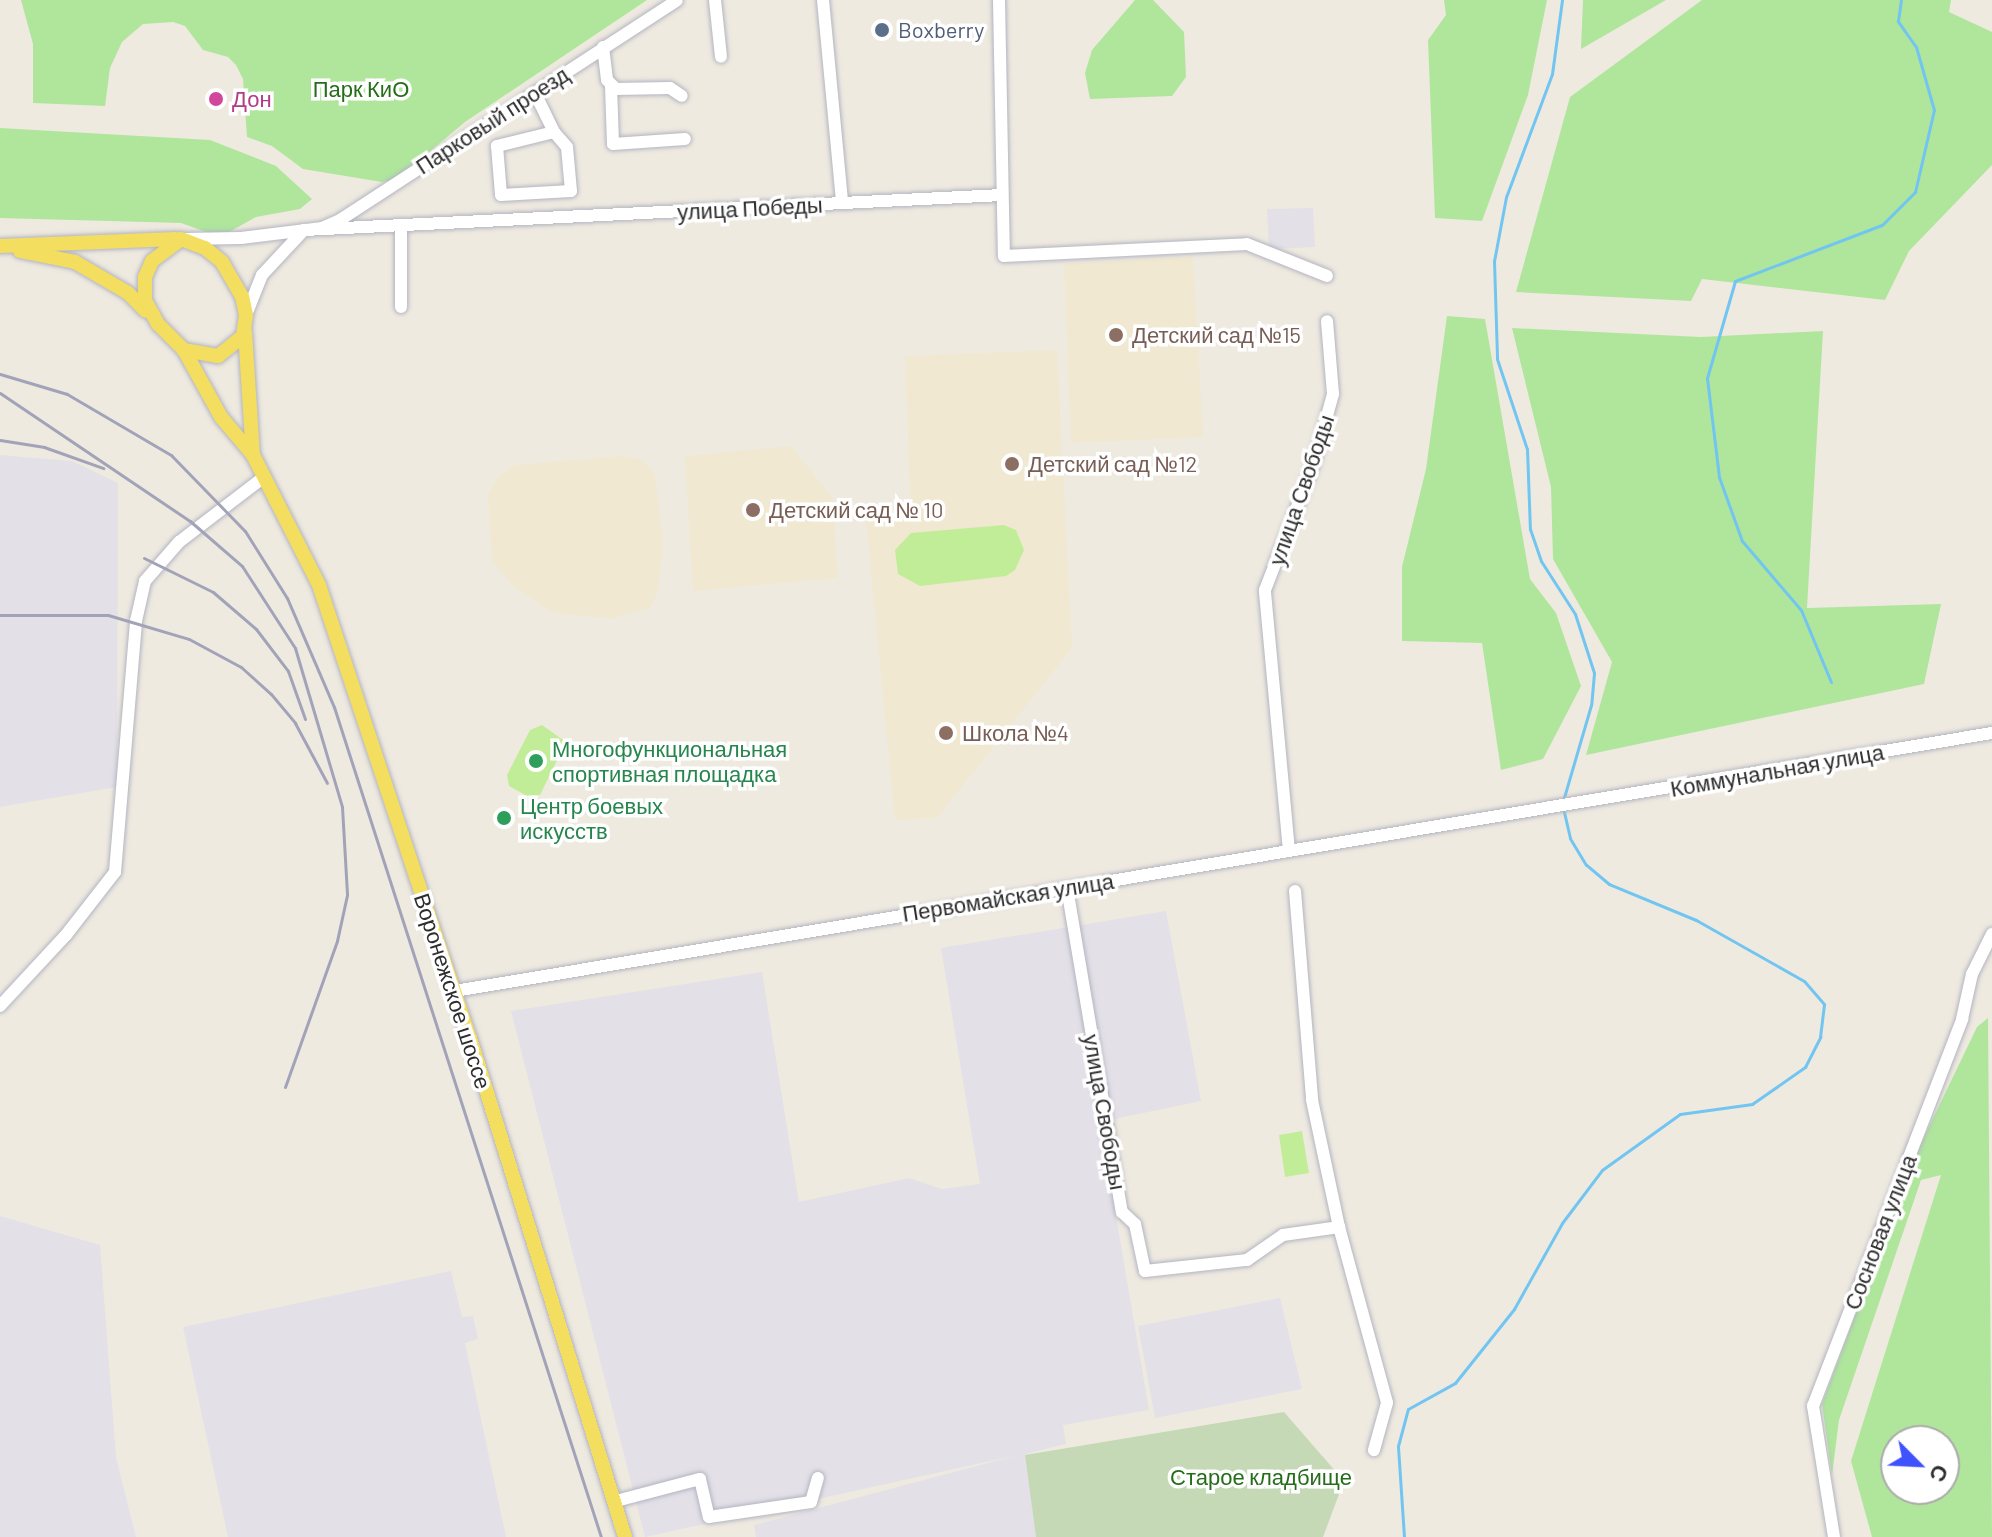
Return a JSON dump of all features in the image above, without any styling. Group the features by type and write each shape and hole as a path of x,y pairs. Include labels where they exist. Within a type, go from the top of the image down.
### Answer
{"main road":[{"path":"153,317 144,295 145,277 157,254 181,239"},
{"path":"181,239 205,248 230,272 242,296 245,324 239,342 218,356 184,350 128,293 75,262 0,247 181,239"},
{"name":"Воронежское шоссе","path":"245,324 245,382 253,455"},
{"name":"Воронежское шоссе","path":"184,350 221,417 253,455 319,585 455,991 625,1537"}],"street":[{"name":"Парковый проезд","path":"181,239 304,230 340,220 677,0"},
{"path":"715,0 721,57"},
{"path":"823,0 842,202"},
{"path":"999,0 1004,256 1247,244 1269,256 1327,276"},
{"path":"603,47 611,86 613,144 685,139"},
{"path":"611,86 670,88 682,96"},
{"path":"535,93 554,132 567,147 571,191 501,195 497,146 554,132"},
{"name":"улица Победы","path":"304,230 366,230 1002,195"},
{"path":"401,228 401,307"},
{"path":"245,324 262,275 304,230"},
{"name":"улица Свободы","path":"1289,851 1265,590 1314,463 1333,394 1327,321"},
{"path":"0,1006 66,935 115,872 136,621 145,581 170,549 264,477"},
{"name":"Коммунальная улица","path":"1562,805 1992,733"},
{"name":"Первомайская улица","path":"455,991 1562,805"},
{"name":"улица Свободы","path":"1067,888 1122,1212 1135,1224 1145,1271 1247,1260 1283,1235 1339,1227"},
{"path":"1295,891 1312,1100 1339,1227 1387,1403 1374,1450"},
{"name":"Сосновая улица","path":"1834,1537 1813,1406 1962,1019 1972,974 1992,934"},
{"path":"616,1501 700,1479 709,1517 730,1515 811,1502 818,1478"}],"shaded area":[{"path":"1313,208 1315,247 1269,249 1267,209"},
{"path":"1193,257 1203,437 1071,443 1064,264"},
{"name":"Школа №4","path":"1057,350 1072,648 937,818 895,820 866,519 911,517 905,356"},
{"path":"791,446 832,497 838,578 693,591 685,456"},
{"path":"0,455 72,461 118,483 117,787 0,807"},
{"path":"623,456 642,460 655,474 663,542 658,591 650,608 610,619 552,612 517,589 492,562 488,495 498,477 515,465"},
{"path":"1166,911 1201,1101 1100,1122 1149,1410 1063,1425 1066,1444 1025,1454 1036,1537 756,1537 754,1525 1018,1455 645,1537 511,1011 762,972 799,1202 909,1178 942,1189 980,1184 941,948"},
{"path":"0,1216 100,1245 116,1457 136,1537 0,1537"},
{"path":"451,1271 462,1317 473,1316 478,1339 465,1343 506,1537 228,1537 183,1327"},
{"path":"1280,1298 1302,1389 1155,1418 1138,1326"}],"green space":[{"name":"Парк КиО","path":"21,0 647,0 465,122 397,179 382,182 303,169 272,146 247,137 243,79 236,65 228,57 203,50 185,26 173,22 143,24 122,42 110,68 105,106 33,103 33,44"},
{"path":"1135,0 1153,0 1184,32 1186,77 1172,96 1090,99 1085,73 1092,50"},
{"path":"1444,0 1547,0 1528,95 1482,221 1435,218 1428,40 1446,15"},
{"path":"1583,0 1666,0 1581,49"},
{"path":"1702,0 1951,0 1949,12 1992,32 1992,165 1909,251 1885,300 1702,279 1691,301 1516,292 1570,97"},
{"path":"0,128 210,140 276,166 312,199 300,209 256,217 229,232 212,234 181,223 0,218"},
{"path":"1447,316 1485,319 1530,579 1556,613 1581,686 1543,759 1501,770 1482,643 1402,641 1402,567 1426,469"},
{"path":"1512,328 1701,337 1823,331 1807,608 1941,604 1924,684 1586,755 1612,662 1553,559 1551,487"},
{"path":"1004,525 1016,530 1024,550 1015,570 1006,576 920,586 898,574 895,550 911,533"},
{"name":"Многофункциональная спортивная площадка","path":"542,725 566,742 540,795 527,796 509,786 507,775 530,730"},
{"path":"1988,1018 1992,1537 1872,1537 1851,1461 1941,1175 1921,1180 1839,1420 1832,1475 1822,1404 1912,1162 1977,1027"},
{"path":"1302,1131 1309,1173 1285,1177 1279,1135"},
{"name":"Старое кладбище","path":"1284,1412 1344,1481 1323,1537 1036,1537 1025,1455"}],"waterway":[{"path":"1562,0 1552,74 1506,197 1494,261 1497,359 1527,449 1530,529 1541,561 1575,614 1594,673 1591,705 1563,801"},
{"path":"1831,682 1801,610 1742,541 1719,477 1707,378 1735,281 1882,225 1915,192 1934,110 1916,47 1898,21 1901,0"},
{"path":"1404,1537 1398,1446 1408,1409 1455,1383 1514,1309 1562,1223 1602,1170 1680,1114 1752,1104 1805,1067 1820,1037 1824,1004 1804,981 1696,920 1609,884 1586,865 1570,838 1563,808"}],"railway":[{"path":"0,374 67,394 171,455 245,531 287,598 334,707 601,1537"},
{"path":"0,393 190,521 242,566 295,648 342,807 347,895 337,941 285,1087"},
{"path":"0,440 44,447 103,468"},
{"path":"144,558 213,592 256,629 288,671 305,719"},
{"path":"0,615 108,615 189,639 241,667 271,694 295,723 327,783"}],"place":[{"name":"Boxberry","path":"882,30"},
{"name":"Дон","path":"216,99"},
{"name":"Детский сад №15","path":"1116,335"},
{"name":"Детский сад №12","path":"1012,464"},
{"name":"Детский сад № 10","path":"753,510"},
{"name":"Школа №4","path":"946,733"},
{"name":"Многофункциональная спортивная площадка","path":"536,761"},
{"name":"Центр боевых искусств","path":"504,818"}]}
